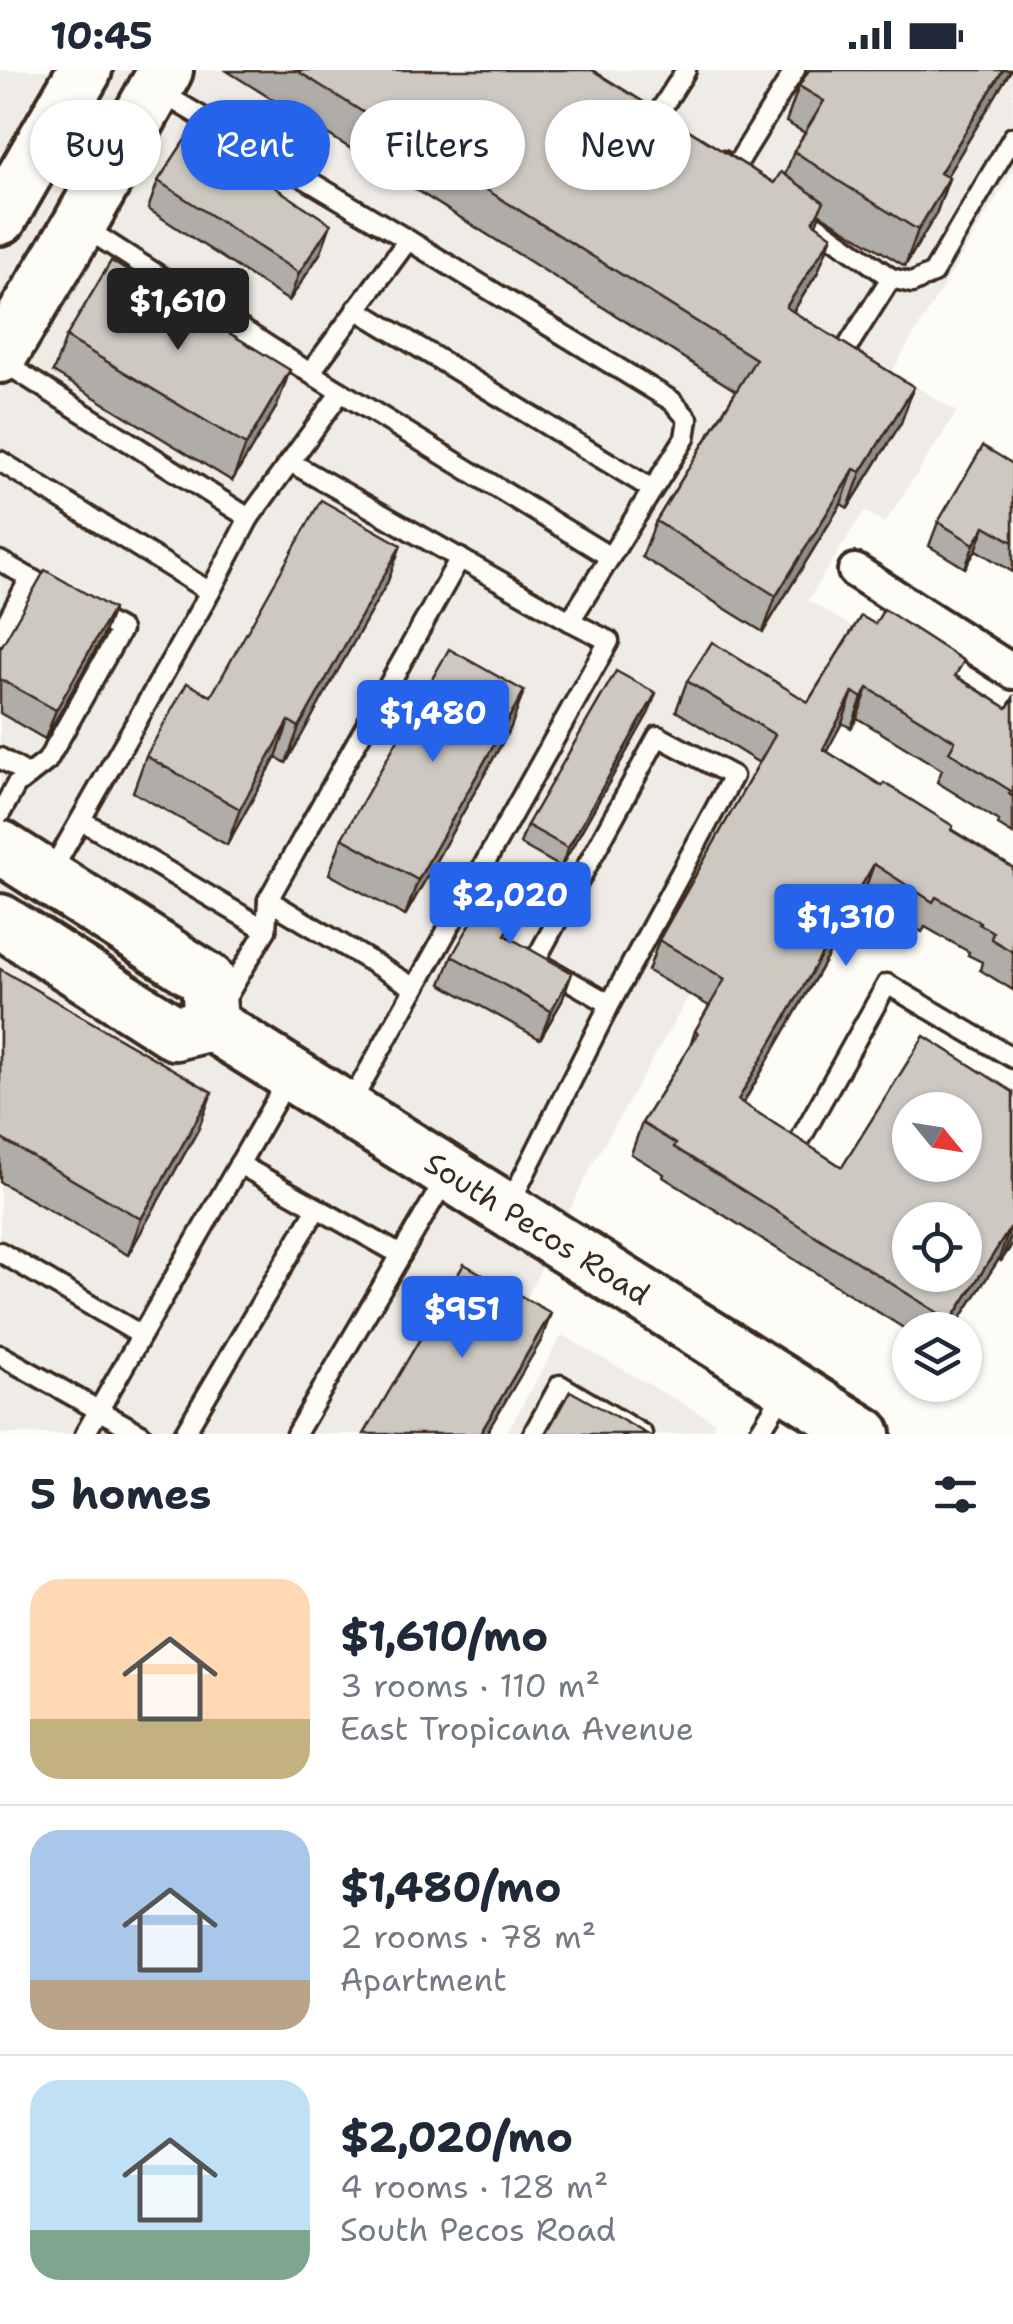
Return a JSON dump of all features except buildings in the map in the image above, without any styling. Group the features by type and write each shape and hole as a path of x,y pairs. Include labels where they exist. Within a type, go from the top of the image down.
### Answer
{"main road":[{"path":"0,218 84,70"},
{"path":"0,358 160,80"},
{"path":"0,847 208,980 211,1024 175,1034 0,921"},
{"name":"South Pecos Road","path":"211,1024 864,1434"}],"street":[{"path":"855,571 1013,672"}],"lane":[{"path":"667,100 686,70"},
{"path":"702,149 742,174 795,70"},
{"path":"160,80 408,240 672,401 688,419 685,438 570,620"},
{"path":"797,212 891,278 912,284 933,273 1013,137"},
{"path":"80,224 310,374 610,556"},
{"path":"310,374 408,240"},
{"path":"841,358 891,278"},
{"path":"356,309 652,489"},
{"path":"0,358 249,518"},
{"path":"49,877 249,518 341,392"},
{"path":"0,461 210,592"},
{"path":"290,462 609,640 347,1109"},
{"path":"211,1024 266,930 268,900 460,558"},
{"path":"0,561 121,630 48,761 16,785 0,814"},
{"path":"0,635 30,578"},
{"path":"507,1210 610,1004 734,776 658,736 535,961 610,1004"},
{"path":"0,758 29,775"},
{"path":"81,820 266,930"},
{"path":"268,900 415,988"},
{"path":"801,1138 887,984 1013,1058"},
{"path":"85,1434 290,1074"},
{"path":"238,1164 401,1255"},
{"path":"296,1434 449,1174"},
{"path":"184,1434 317,1208"},
{"path":"0,1252 141,1335"},
{"path":"0,1355 141,1434"},
{"path":"533,1434 560,1385 642,1434"},
{"path":"758,1434 787,1386"}],"shaded area":[{"path":"0,70 1013,70 1013,171 892,371 957,412 885,523 864,511 808,600 854,628 791,730 828,754 592,1165 460,1434 0,1434"},
{"path":"562,1335 715,1422 709,1434 506,1434"}]}
